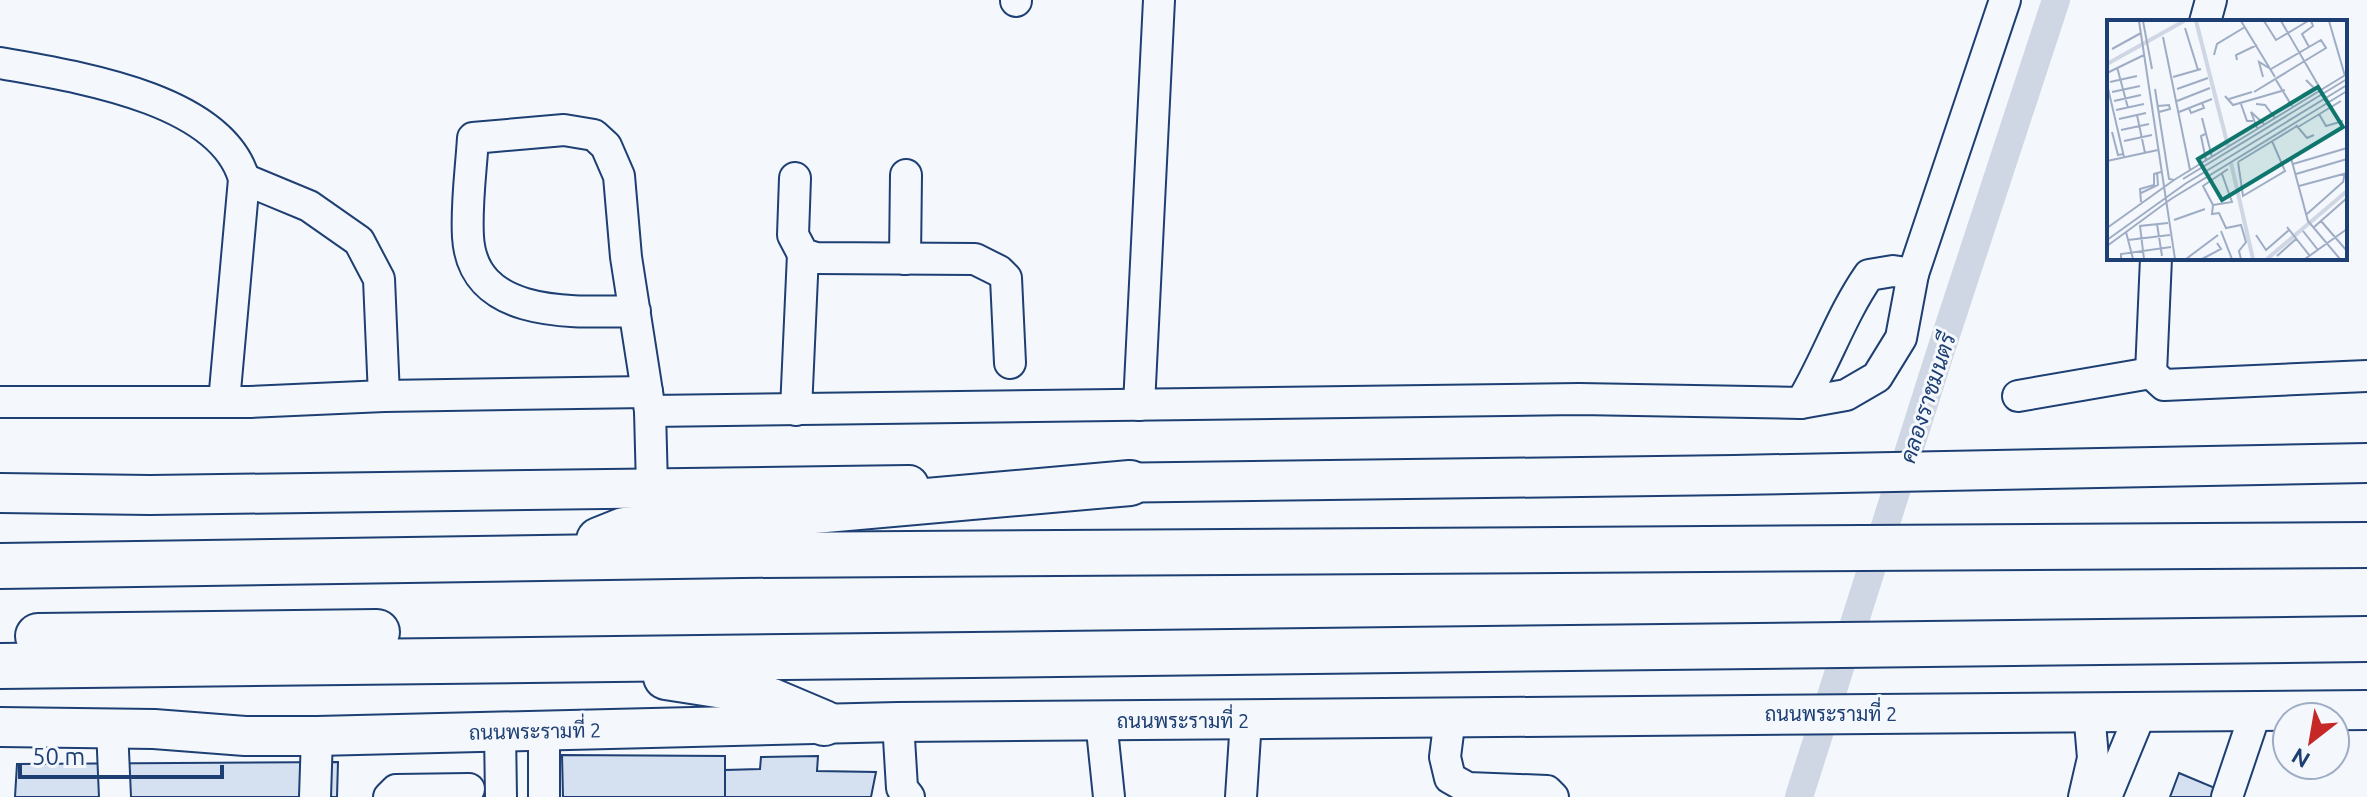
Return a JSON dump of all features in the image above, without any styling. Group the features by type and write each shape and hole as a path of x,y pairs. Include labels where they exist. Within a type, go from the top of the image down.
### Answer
{"highway":[{"path":"548,559 624,530 1130,483"},
{"path":"0,566 757,555 2367,545"},
{"path":"0,581 1276,566"},
{"path":"0,636 1276,621"},
{"path":"0,666 2365,639"},
{"path":"570,658 724,686 772,701 824,723"}],"main road":[{"path":"0,493 150,495 1130,483 2367,463"},
{"name":"ถนนพระรามที่ 2","path":"0,727 317,736 898,722 2367,710"}],"street":[{"path":"1139,405 1159,0"},
{"path":"0,402 224,402 384,396 649,402 796,410 1579,399 1801,403 1846,395 1877,377 1901,338 1913,274 2005,0"},
{"path":"2206,20 2211,0"},
{"path":"0,63 129,91 175,108 217,138 239,164 244,179 224,402"},
{"path":"635,311 565,312 537,308 489,285 475,268 468,239 473,138 564,130 594,135 606,146 619,176 626,257 635,311 649,402 652,487"},
{"path":"905,259 906,175"},
{"path":"795,178 793,235 803,254 796,410"},
{"path":"244,179 309,206 359,241 379,279 384,396"},
{"path":"803,254 816,258 975,259 999,271 1006,278 1010,363"},
{"path":"2156,260 2151,373 2164,385 2367,376"},
{"path":"1801,403 1819,374 1850,303 1869,275 1893,271 1913,274"},
{"path":"2018,396 2151,373"},
{"path":"2084,797 2093,758 2089,711"},
{"path":"2227,797 2256,711"},
{"path":"2106,797 2141,712"},
{"path":"1450,717 1445,757 1450,778 1468,788 1547,791 1553,797"},
{"path":"1101,720 1109,797"},
{"path":"1241,797 1246,720"},
{"path":"898,722 902,788 909,797"},
{"path":"112,728 115,797"},
{"path":"500,731 501,797"},
{"path":"544,732 544,797"},
{"path":"315,797 317,736"},
{"path":"389,797 396,790 469,789"}],"building":[{"path":"562,755 725,756 725,797 563,797"},
{"path":"818,756 817,771 876,772 871,797 725,797 725,770 760,769 761,757"},
{"path":"338,762 337,797 15,797 17,764"},
{"path":"2179,773 2215,788 2212,797 2170,797"}],"waterway":[{"name":"คลองราชมนตรี","path":"1799,797 2056,0"}]}
